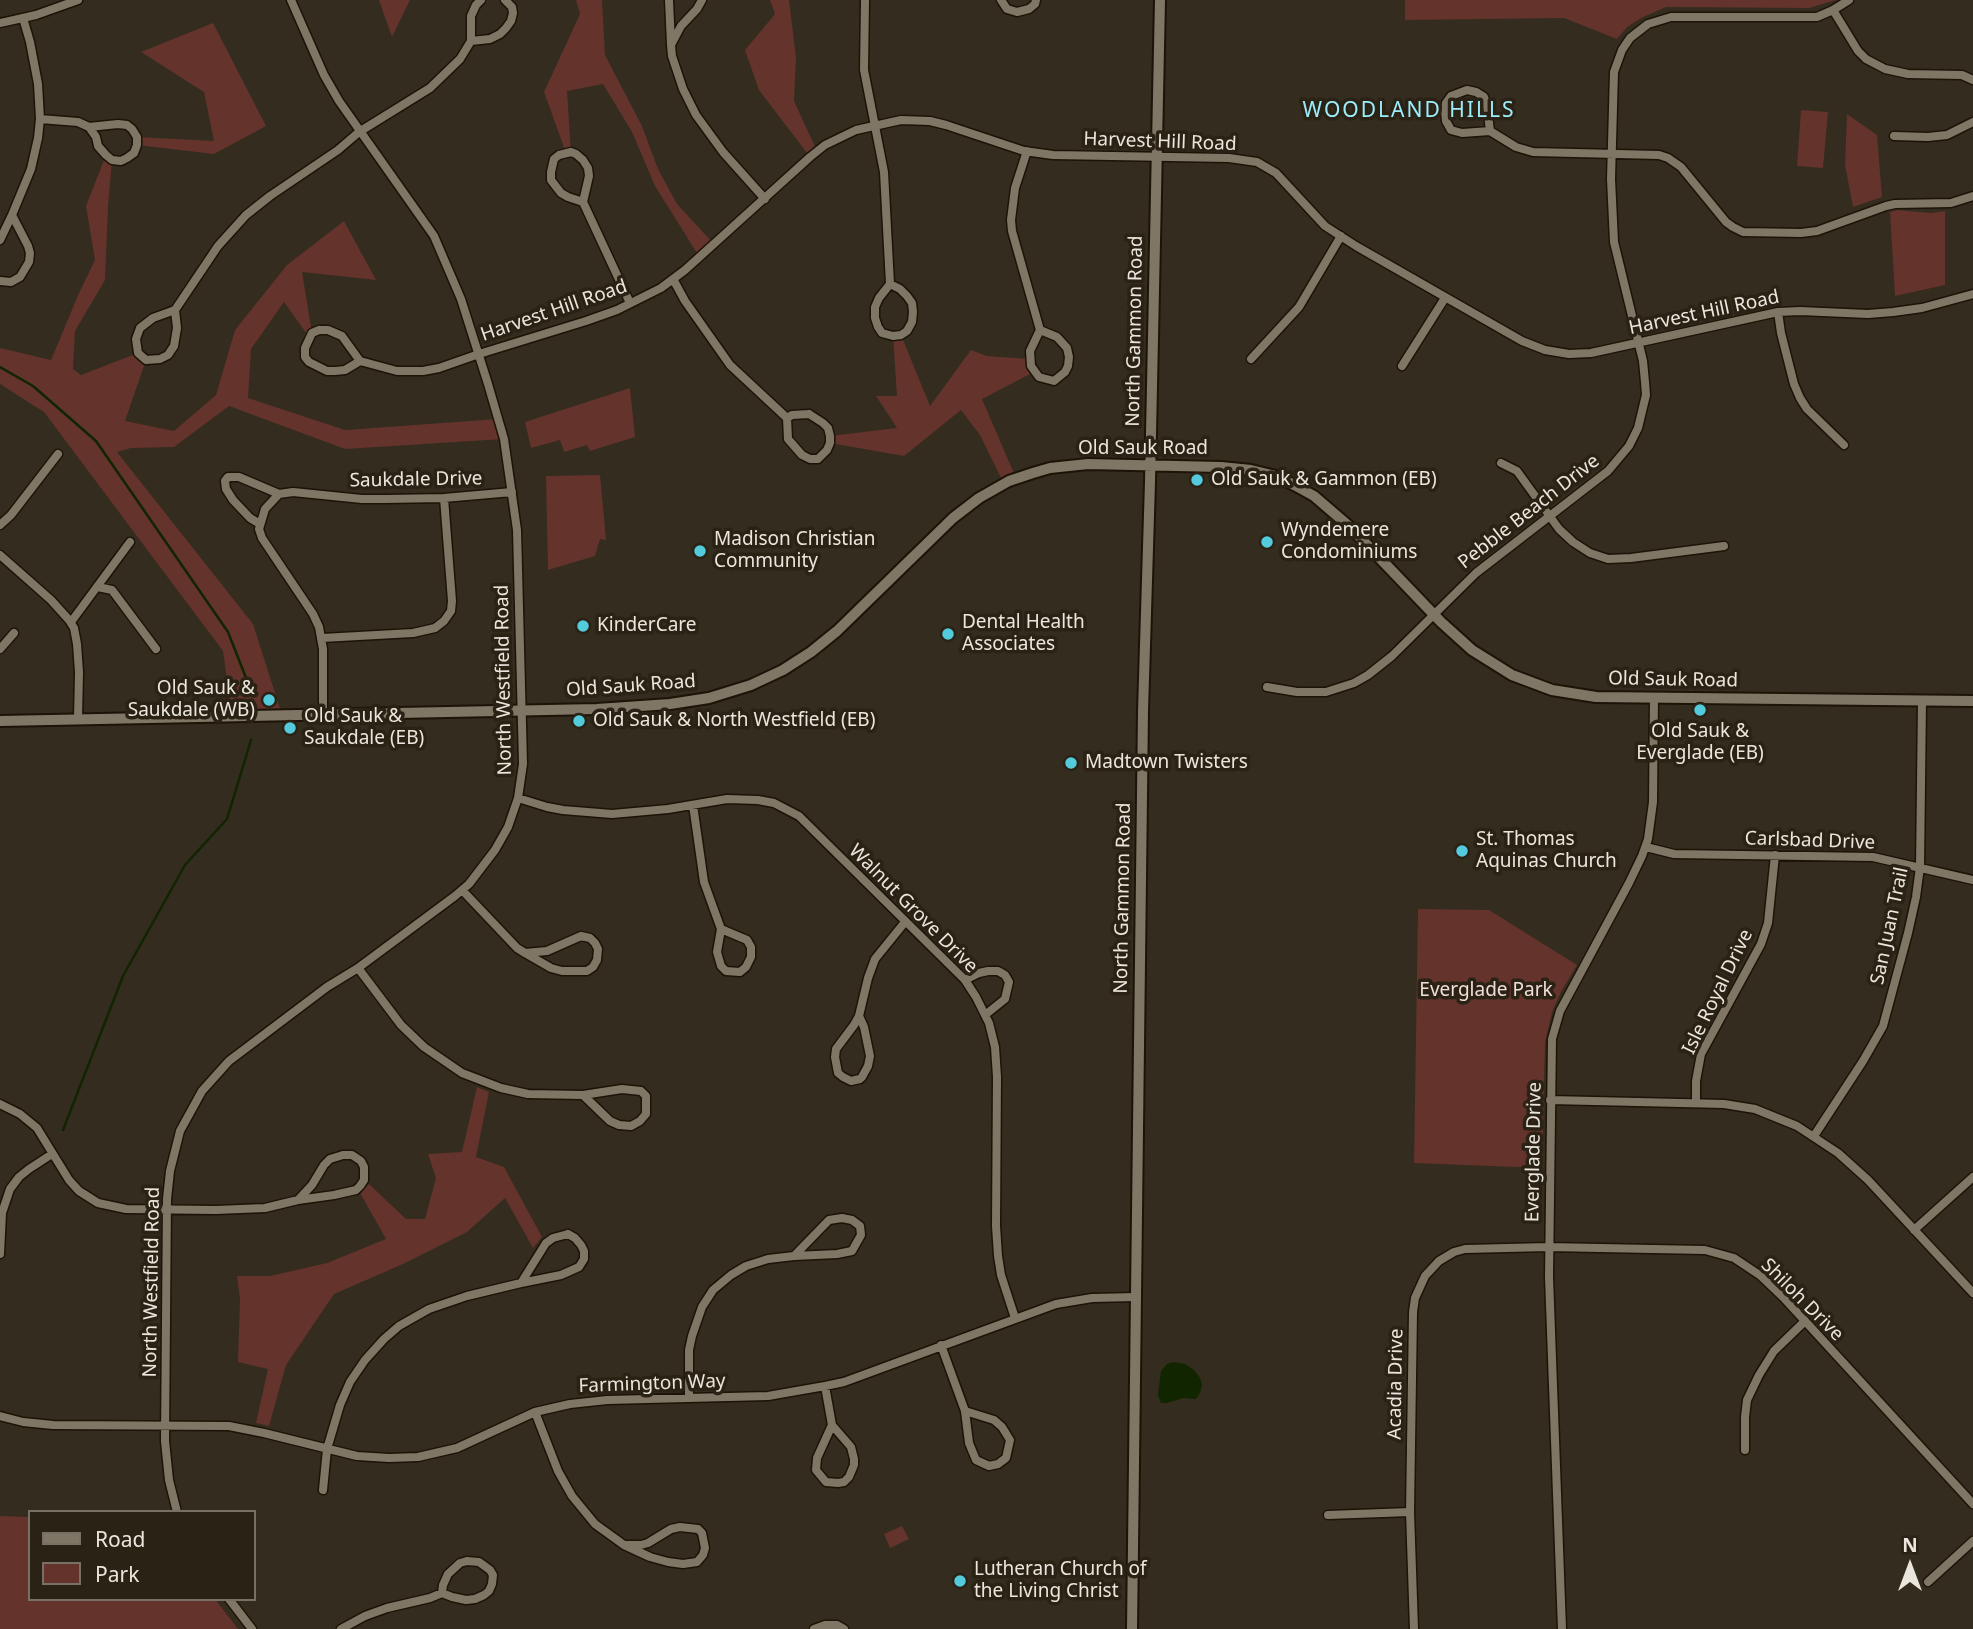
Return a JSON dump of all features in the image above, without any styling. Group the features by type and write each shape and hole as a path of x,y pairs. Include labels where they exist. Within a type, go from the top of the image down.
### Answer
{"street":[{"path":"0,23 23,19 78,0"},
{"name":"North Westfield Road","path":"177,1510 169,1479 166,1426 167,1209 170,1171 180,1131 202,1091 237,1054 462,890 482,868 508,827 518,798 523,764 517,530 504,439 479,354 461,299 434,236 359,132 324,75 290,0"},
{"path":"175,310 177,328 174,346 168,355 160,359 146,360 138,353 136,339 140,328 153,318 175,310 218,246 238,224 270,197 338,150 359,132 430,88 460,59 471,41 471,16 481,0"},
{"path":"471,41 490,39 506,28 513,13 512,7 505,0"},
{"path":"669,0 672,56 696,115 718,146 765,199"},
{"path":"671,45 681,26 702,0"},
{"path":"865,0 864,70 885,182 890,284 875,307 875,318 882,332 893,336 901,335 912,322 912,303 900,289 890,284"},
{"path":"1001,0 1007,9 1017,12 1030,9 1036,0"},
{"name":"North Gammon Road","path":"1132,1629 1143,711 1160,0"},
{"name":"Pebble Beach Drive","path":"1268,687 1319,693 1354,683 1379,667 1476,573 1608,471 1625,452 1639,428 1646,395 1643,361 1612,230 1614,72 1622,50 1630,38 1648,24 1671,17 1817,17 1849,0"},
{"path":"1833,10 1858,51 1866,59 1885,69 1908,74 1962,75 1973,80"},
{"path":"0,240 31,169 40,119 38,84 23,19"},
{"path":"1490,131 1488,106 1484,97 1467,90 1451,96 1445,111 1451,130 1462,133 1490,131 1516,148 1533,152 1659,155 1674,161 1726,222 1743,232 1801,233 1817,230 1886,205 1951,203 1973,195"},
{"path":"40,119 78,122 89,127 99,146 112,160 121,161 134,153 137,137 127,125 89,127"},
{"name":"Harvest Hill Road","path":"360,361 397,371 439,368 586,321 630,303 660,288 685,270 825,145 856,130 901,120 930,121 1027,151 1053,155 1229,158 1256,162 1276,173 1314,215 1341,236 1522,341 1545,350 1569,354 1591,353 1778,312 1893,312 1973,294"},
{"path":"1894,136 1947,135 1973,122"},
{"path":"1027,151 1015,188 1010,220 1040,330 1030,351 1031,366 1039,377 1054,381 1068,366 1067,348 1057,337 1040,330"},
{"path":"583,202 568,197 554,185 551,172 554,159 559,155 576,153 586,163 589,176 583,202 630,303"},
{"path":"0,281 10,282 20,278 29,262 28,246 12,215"},
{"path":"1251,359 1299,307 1341,236"},
{"path":"673,279 730,365 787,418 788,439 792,446 810,459 823,456 830,443 828,428 809,414 787,418"},
{"path":"1402,366 1445,298"},
{"path":"1778,312 1794,384 1800,398 1807,409 1844,445"},
{"path":"328,330 342,336 360,361 345,370 327,371 309,362 305,357 305,348 312,333 328,330"},
{"path":"0,524 11,515 58,454"},
{"path":"1500,463 1517,471 1559,529 1581,549 1608,559 1724,546"},
{"name":"Old Sauk Road","path":"0,721 392,713 506,716 522,710 614,708 709,698 751,685 789,666 825,641 953,518 992,489 1033,473 1068,466 1150,465 1251,470 1276,476 1296,486 1314,496 1350,527 1472,650 1512,675 1567,693 1654,698 1973,701"},
{"path":"260,524 250,518 233,500 226,489 225,481 228,477 239,477 279,494 265,509 259,529 262,538 313,614 322,638 323,714"},
{"name":"Saukdale Drive","path":"279,494 316,493 362,499 444,498 512,492"},
{"path":"322,638 413,634 435,628 444,621 451,611 452,601 444,498"},
{"path":"71,622 130,542"},
{"path":"0,555 51,600 71,622 77,644 78,719"},
{"path":"98,587 111,590 156,649"},
{"path":"0,649 14,633"},
{"name":"Everglade Drive","path":"1562,1629 1549,1321 1552,1039 1560,1011 1646,847 1653,802 1654,698"},
{"name":"San Juan Trail","path":"1814,1136 1883,1026 1916,897 1920,867 1922,701"},
{"name":"Walnut Grove Drive","path":"518,798 564,810 612,814 727,799 774,803 799,816 965,980 989,1023 995,1047 998,1256 1001,1275 1015,1318"},
{"path":"693,805 704,882 720,929 717,952 720,966 726,971 740,972 747,967 751,947 747,940 720,929"},
{"name":"Carlsbad Drive","path":"1646,847 1674,854 1873,857 1973,880"},
{"name":"Isle Royal Drive","path":"1696,1102 1696,1081 1701,1054 1761,944 1769,923 1775,855"},
{"path":"462,890 509,940 525,953 551,968 581,972 593,967 598,949 590,938 581,936 547,951 525,953"},
{"path":"859,1016 870,1056 862,1077 851,1081 838,1073 836,1049 859,1016 875,960 905,922"},
{"path":"358,968 401,1025 424,1047 462,1073 501,1088 528,1094 548,1096 583,1095 622,1089 641,1091 646,1096 646,1114 631,1126 619,1125 610,1121 583,1095"},
{"path":"965,980 979,973 998,971 1009,982 1004,999 985,1015"},
{"path":"1550,1100 1724,1104 1755,1110 1797,1126 1850,1163 1973,1293"},
{"path":"0,1104 28,1119 37,1128 61,1169 79,1191 98,1203 126,1209 265,1208 356,1190 364,1180 365,1167 352,1155 330,1159 313,1185 298,1200"},
{"path":"0,1254 2,1213 10,1189 19,1177 52,1154"},
{"path":"1914,1230 1973,1177"},
{"path":"689,1398 692,1336 702,1307 713,1290 746,1266 768,1259 852,1251 862,1236 859,1226 852,1220 842,1218 829,1220 794,1256"},
{"path":"323,1490 327,1449 350,1382 384,1339 399,1326 429,1309 467,1296 561,1275 579,1267 584,1259 581,1245 568,1234 553,1238 546,1243 521,1283"},
{"name":"Shiloh Drive","path":"1548,1247 1705,1250 1734,1258 1761,1276 1973,1504"},
{"name":"Acadia Drive","path":"1414,1629 1410,1511 1413,1312 1420,1283 1439,1261 1465,1248 1548,1247"},
{"name":"Farmington Way","path":"0,1416 53,1425 229,1426 374,1458 418,1457 457,1448 536,1412 582,1402 768,1396 844,1382 1048,1306 1075,1300 1136,1297"},
{"path":"1745,1450 1747,1400 1774,1351 1804,1322"},
{"path":"941,1345 965,1411 969,1443 976,1460 989,1466 999,1464 1006,1458 1010,1440 1002,1427 994,1420 965,1411"},
{"path":"825,1386 832,1425 850,1447 854,1459 849,1477 838,1483 826,1482 816,1470 817,1458 832,1425"},
{"path":"536,1412 558,1471 572,1496 595,1524 624,1545 650,1557 683,1564 697,1562 705,1548 702,1533 689,1527 671,1529 641,1545 624,1545"},
{"path":"1328,1515 1410,1511"},
{"path":"1928,1582 1973,1541"},
{"path":"341,1629 376,1612 442,1593 466,1600 475,1599 489,1591 492,1584 490,1570 479,1562 460,1563 448,1574 442,1593"},
{"path":"231,1601 252,1629"},
{"path":"814,1629 837,1625 844,1629"}],"green space":[{"path":"379,0 410,0 392,37"},
{"path":"576,0 602,0 605,55 642,126 658,169 677,204 714,244 700,258 655,186 632,132 603,84 567,91 571,152 566,153 544,92 580,14"},
{"path":"770,0 789,0 796,58 794,101 817,151 810,157 759,90 745,50 775,14"},
{"path":"1405,0 1836,0 1809,8 1666,7 1627,27 1617,39 1564,18 1405,20"},
{"path":"213,23 266,126 214,154 137,145 137,137 214,141 204,92 141,52"},
{"path":"1801,110 1828,112 1823,168 1797,166"},
{"path":"1847,114 1877,135 1882,197 1853,207 1845,165"},
{"path":"106,155 112,160 105,280 75,331 73,369 81,375 138,353 146,360 125,421 174,431 216,395 235,330 287,265 344,221 376,280 302,272 312,333 309,337 284,302 251,349 248,398 345,430 498,419 504,439 345,449 229,406 174,447 131,448 117,452 253,624 282,715 232,716 223,651 44,412 0,384 0,348 51,360 95,260 86,206"},
{"path":"1897,210 1931,213 1945,211 1945,285 1895,296 1890,212"},
{"path":"901,335 930,406 971,350 987,356 1030,359 1034,372 982,399 1016,478 1004,484 980,435 961,410 904,456 830,443 830,436 897,428 876,396 897,396 893,336"},
{"path":"630,388 635,437 590,451 587,445 564,452 560,440 531,448 525,422"},
{"path":"600,475 606,540 600,539 595,556 548,570 546,476"},
{"name":"Everglade Park","path":"1418,909 1489,910 1577,965 1552,1012 1545,1043 1542,1168 1414,1163"},
{"path":"477,1087 489,1092 476,1157 504,1167 542,1237 533,1248 505,1198 467,1232 334,1294 286,1365 269,1426 256,1423 268,1369 238,1362 240,1299 237,1276 270,1276 327,1263 386,1239 360,1193 369,1184 406,1219 425,1219 436,1178 428,1154 462,1152"},
{"path":"0,1516 28,1517 28,1601 217,1601 238,1629 0,1629"},
{"path":"902,1526 909,1539 890,1548 884,1534"}],"shaded area":[{"path":"1167,1364 1185,1364 1200,1378 1202,1385 1196,1399 1183,1398 1161,1403 1158,1395 1161,1371"}],"waterway":[{"path":"0,367 33,386 96,441 228,632 250,688"},
{"path":"63,1130 123,976 185,865 227,819 251,740"}],"place":[{"name":"Old Sauk & Gammon (EB)","path":"1197,480"},
{"name":"Wyndemere Condominiums","path":"1267,542"},
{"name":"Madison Christian Community","path":"700,551"},
{"name":"KinderCare","path":"583,626"},
{"name":"Dental Health Associates","path":"948,634"},
{"name":"Old Sauk & Saukdale (WB)","path":"269,700"},
{"name":"Old Sauk & Everglade (EB)","path":"1700,710"},
{"name":"Old Sauk & North Westfield (EB)","path":"579,721"},
{"name":"Old Sauk & Saukdale (EB)","path":"290,728"},
{"name":"Madtown Twisters","path":"1071,763"},
{"name":"St. Thomas Aquinas Church","path":"1462,851"},
{"name":"Lutheran Church of the Living Christ","path":"960,1581"}],"district":[{"name":"WOODLAND HILLS","path":"1409,111"}]}
